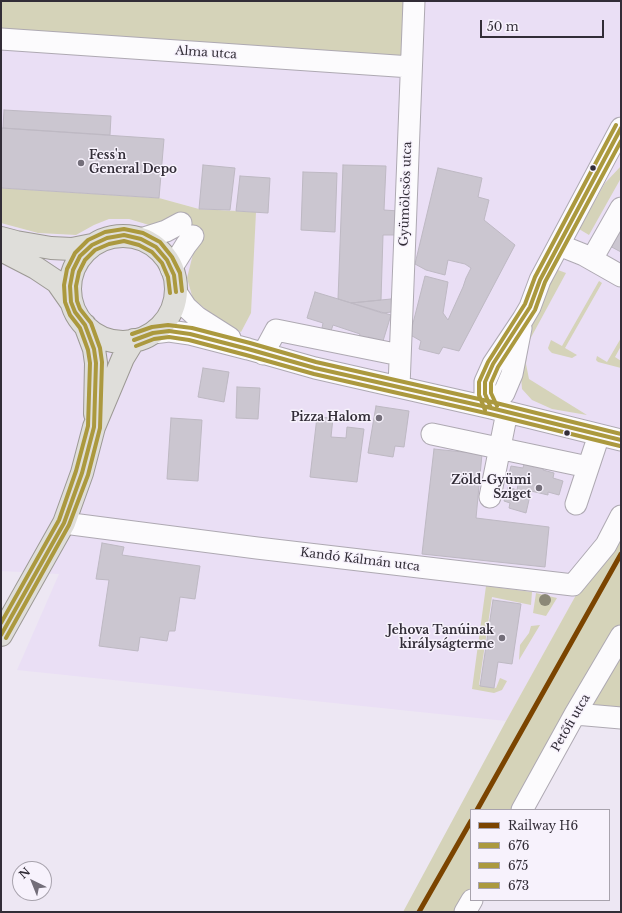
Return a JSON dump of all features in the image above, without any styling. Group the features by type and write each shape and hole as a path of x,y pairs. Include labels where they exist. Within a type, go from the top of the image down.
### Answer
{"main road":[{"path":"1,238 51,248 72,249 92,245 107,238 124,235 141,238 156,247 167,260 174,275 176,292 171,310 161,325 144,336 123,358 94,427 82,473 64,523 1,635"},
{"path":"71,302 70,286 73,270 80,256 92,245"},
{"path":"1,250 36,268 57,282 71,302 75,312 85,325 102,338 115,341 128,341 144,336"},
{"path":"85,325 94,349 96,364 94,427"}],"street":[{"name":"Gyümölcsös utca","path":"399,387 414,1"},
{"name":"Alma utca","path":"1,39 411,67"},
{"path":"490,497 499,448 499,410 512,374 523,319 530,307 540,280 621,128"},
{"path":"592,259 621,208"},
{"path":"141,238 166,231 187,230 186,245 171,269"},
{"path":"559,245 584,255 621,276"},
{"path":"176,292 186,306 197,317 256,351"},
{"path":"256,351 276,330 400,355"},
{"path":"144,336 169,331 177,332 256,351 315,368 499,410 621,440"},
{"path":"432,434 588,467"},
{"path":"576,504 599,435"},
{"name":"Kandó Kálmán utca","path":"64,523 257,548 573,585 606,545 621,516"},
{"name":"Petőfi utca","path":"523,809 575,714 621,636"},
{"path":"575,714 621,718"},
{"path":"465,912 471,901"}],"shaded area":[{"path":"1,1 411,1 407,73 1,47"},
{"path":"411,1 621,1 621,514 506,721 17,670 59,574 1,571 1,223 38,233 76,235 109,219 129,219 154,227 255,212 199,209 159,198 1,188 1,47"},
{"path":"621,166 621,178 589,235 579,229 605,183"},
{"path":"1,188 159,198 199,209 256,212 251,313 241,332 223,322 193,299 187,278 194,250 199,240 129,219 109,219 76,235 38,233 1,223"},
{"path":"558,270 566,273 528,343 526,364 529,379 587,415 552,409 532,400 522,389 521,377 533,313"},
{"path":"599,281 602,283 565,348 577,355 572,358 552,353 548,348 551,340 562,346"},
{"path":"621,338 621,346 615,357 621,361 621,368 598,362 596,360 597,356 607,362"},
{"path":"621,514 621,713 570,709 515,809 470,809 470,890 458,912 403,912 506,721"},
{"path":"486,586 532,592 531,605 492,597 479,685 496,688 500,678 507,681 502,690 494,693 472,689"},
{"path":"536,593 557,598 546,616 533,613"},
{"path":"540,625 519,660 520,645 529,633 531,626"}],"building":[{"path":"4,110 111,116 110,135 3,128"},
{"name":"Fess'n General Depo","path":"1,128 164,139 159,198 1,188"},
{"path":"203,165 235,168 230,210 199,209"},
{"path":"343,165 386,166 384,210 399,211 398,235 383,235 381,300 351,303 338,299"},
{"path":"438,168 482,178 478,197 489,200 484,220 515,245 459,351 443,347 439,354 419,349 421,341 410,335 425,276 448,282 443,313 448,320 471,268 465,264 448,260 445,275 426,270 415,264"},
{"path":"303,172 337,173 335,232 301,230"},
{"path":"240,176 270,178 268,213 236,211"},
{"path":"621,218 621,252 606,244"},
{"path":"315,292 391,315 383,341 368,337 367,342 358,339 360,334 333,325 331,331 322,328 323,323 307,318"},
{"path":"391,299 392,312 382,313 351,303"},
{"path":"203,368 229,372 224,402 198,397"},
{"path":"237,387 260,388 258,419 236,418"},
{"path":"376,406 409,411 404,447 395,446 393,457 368,453"},
{"path":"317,417 333,418 331,437 346,438 347,427 364,429 357,482 310,477"},
{"path":"171,418 202,420 198,481 167,479"},
{"path":"434,449 482,454 476,518 549,527 545,567 422,554"},
{"name":"Zöld-Gyümi Sziget","path":"524,464 534,467 535,464 544,466 543,470 554,473 553,478 563,481 559,495 548,492 548,495 531,491 526,513 509,508 510,503 504,501 508,487 517,490 519,480 508,478 511,466 523,468"},
{"path":"102,543 124,547 122,555 200,566 195,599 180,597 175,631 169,631 167,641 140,637 138,651 99,646 109,580 96,579"},
{"name":"Jehova Tanúinak királyságterme","path":"493,600 521,604 512,664 498,662 494,688 480,686"}],"rail line":[{"name":"H6","path":"478,809 621,554"},
{"name":"H6","path":"419,912 470,823"}],"transit line":[{"name":"673","path":"485,410 479,395 479,382 488,362 525,304 535,277 616,125"},
{"name":"676","path":"491,408 485,394 485,382 493,364 530,307 540,280 621,128"},
{"name":"675","path":"497,406 491,393 491,383 498,367 535,310 545,282 621,141"},
{"name":"673","path":"1,623 59,520 76,471 88,426 90,363 88,350 80,328 70,315 65,302 64,285 67,269 75,253 88,240 105,232 124,229 143,233 160,242 172,257 180,273 182,291"},
{"name":"676","path":"1,635 64,523 82,473 94,427 96,363 94,349 85,325 75,312 71,302 70,286 73,270 80,256 92,245 107,238 124,235 141,239 156,247 167,260 174,275 176,292"},
{"name":"675","path":"6,638 69,525 88,475 100,428 102,362 100,348 91,323 80,309 77,301 76,286 79,272 85,260 95,250 109,244 124,241 139,245 152,252 162,263 168,277 170,293"},
{"name":"673","path":"132,334 152,327 168,325 192,328 316,362 492,402 621,434"},
{"name":"676","path":"134,340 153,333 169,331 190,334 315,368 491,408 621,440"},
{"name":"675","path":"136,346 154,339 169,337 189,340 314,374 490,414 620,446"}],"place":[{"name":"Fess'n General Depo","path":"81,163"},
{"name":"Pizza Halom","path":"379,418"},
{"name":"Zöld-Gyümi Sziget","path":"539,488"},
{"name":"Jehova Tanúinak királyságterme","path":"502,638"}]}
